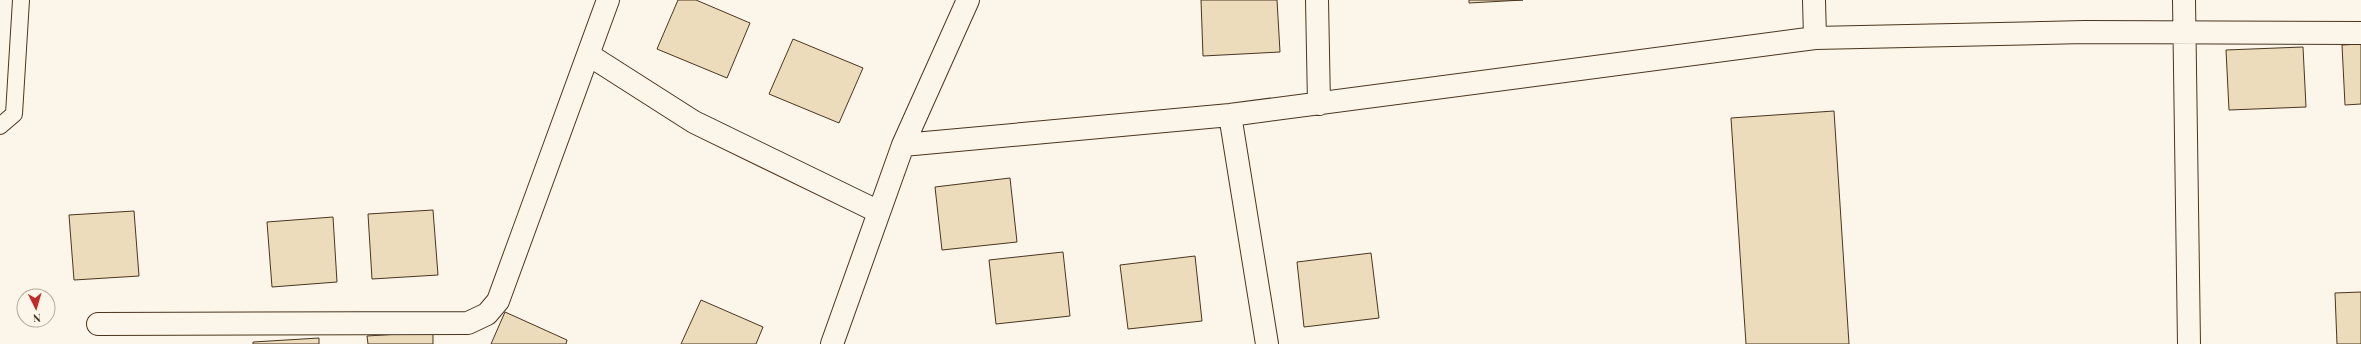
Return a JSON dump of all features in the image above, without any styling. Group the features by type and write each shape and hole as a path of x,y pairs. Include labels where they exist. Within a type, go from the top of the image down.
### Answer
{"street":[{"path":"98,324 468,324 487,314 498,301 608,0"},
{"path":"832,344 903,145 968,0"},
{"path":"1317,0 1319,104"},
{"path":"1814,0 1815,38"},
{"path":"2184,0 2189,344"},
{"path":"903,145 1230,115 1815,38 2085,32 2361,32"},
{"path":"589,55 694,122 879,212"},
{"path":"1230,115 1267,344"}],"lane":[{"path":"0,126 14,114 21,0"}],"building":[{"path":"678,0 696,0 750,23 727,78 657,49"},
{"path":"1201,0 1277,0 1280,52 1203,56"},
{"path":"1469,0 1523,0 1469,3"},
{"path":"793,39 863,68 839,123 769,94"},
{"path":"2361,44 2361,104 2345,105 2342,45"},
{"path":"2303,47 2306,107 2229,110 2226,50"},
{"path":"1834,111 1849,344 1746,344 1731,118"},
{"path":"1010,178 1017,242 942,250 935,187"},
{"path":"433,210 438,275 372,279 368,214"},
{"path":"134,211 139,276 74,280 69,215"},
{"path":"333,217 337,282 272,287 267,222"},
{"path":"1063,252 1070,316 996,324 989,260"},
{"path":"1371,253 1379,318 1304,327 1297,262"},
{"path":"1195,256 1202,321 1128,329 1120,265"},
{"path":"2361,292 2361,344 2337,344 2335,293"},
{"path":"701,300 763,327 756,344 681,344"},
{"path":"505,312 567,340 566,344 491,344"},
{"path":"433,332 433,344 368,344 367,336"},
{"path":"319,338 319,344 253,344 253,342"}]}
